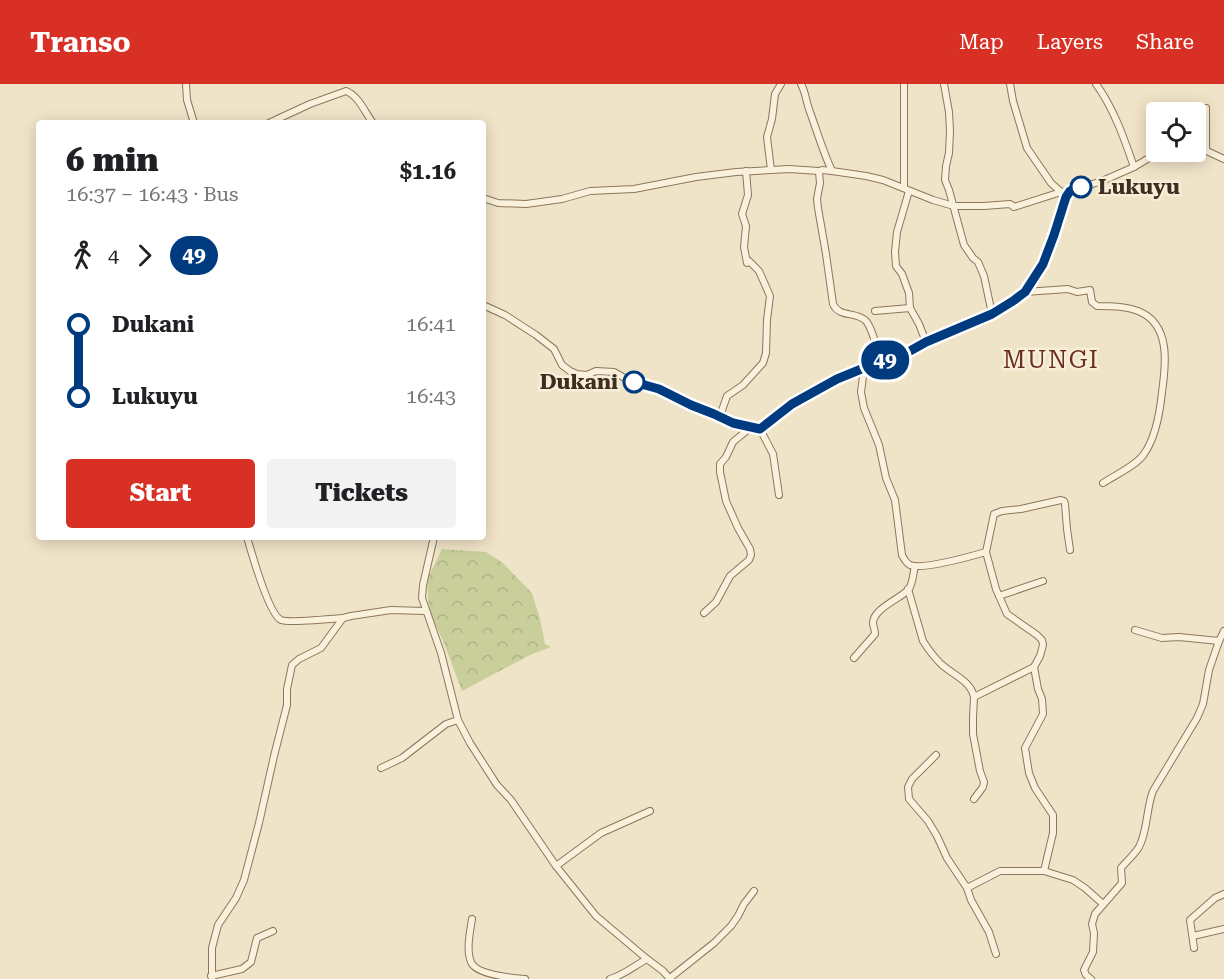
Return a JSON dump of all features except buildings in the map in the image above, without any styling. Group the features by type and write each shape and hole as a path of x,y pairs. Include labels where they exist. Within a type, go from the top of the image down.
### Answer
{"street":[{"path":"186,84 187,99 193,120"},
{"path":"771,170 767,134 776,94 781,84"},
{"path":"801,84 825,157 832,171"},
{"path":"904,84 907,189 895,252 897,266 909,293 910,308 926,342"},
{"path":"944,84 950,131 945,180 964,245 978,262 984,276 992,314"},
{"path":"1010,84 1027,148 1051,183 1061,192"},
{"path":"1096,84 1119,125 1134,167"},
{"path":"275,120 346,91 350,92 362,105 371,120"},
{"path":"1206,150 1224,159"},
{"path":"486,199 498,203 526,204 562,199 588,192 634,189 736,171 799,169 866,176 954,206 1010,204 1014,207 1102,181 1146,160"},
{"path":"720,416 727,396 743,385 763,363 766,353 770,296 759,271 749,261 746,262 746,226 742,214 748,195 746,171"},
{"path":"819,171 820,183 817,200 833,304 839,312 859,316 868,323 881,361"},
{"path":"486,306 505,315 553,348 562,365 570,371 587,375 596,371 614,372 630,381 659,389 733,423 760,429 792,404 837,379 910,351 992,314 1025,292 1043,264 1070,191"},
{"path":"1025,292 1090,290 1092,302 1097,306 1124,307 1139,311 1158,327 1163,338 1166,365 1160,413 1150,442 1144,455 1137,461 1102,483"},
{"path":"875,311 910,308"},
{"path":"864,369 861,392 865,415 879,445 886,478 895,500 904,560 909,565 931,565 986,552"},
{"path":"704,613 716,602 730,576 749,560 751,555 726,501 720,472 720,464 733,442 750,428"},
{"path":"760,429 773,454 779,495"},
{"path":"975,697 1034,667 1043,645 1037,634 1007,614 999,596 986,552 994,514 1061,500 1065,504 1070,550"},
{"path":"248,540 268,603 281,620 343,618 391,610 425,612"},
{"path":"433,540 422,598 441,653 458,720 492,777 511,800 556,866 596,916 670,979 731,926 754,891"},
{"path":"915,566 909,590 923,641 941,663 970,686 975,697 973,734 984,782 974,799"},
{"path":"999,596 1042,581"},
{"path":"854,658 875,634 876,629 873,624 875,617 884,607 909,590"},
{"path":"273,931 257,938 251,962 242,969 212,977 212,948 218,925 236,898 246,872 287,705 287,689 292,665 321,648 343,618"},
{"path":"1136,630 1162,638 1219,641"},
{"path":"1091,979 1084,970 1093,952 1093,919 1122,883 1121,868 1139,847 1153,791 1197,718 1203,704 1209,670 1224,631"},
{"path":"1034,667 1043,707 1040,719 1025,748 1029,772 1035,788 1053,815 1053,833 1044,871"},
{"path":"381,768 402,758 446,724 458,720"},
{"path":"936,755 912,779 909,799 928,821 947,858 967,888 989,932 996,954"},
{"path":"556,866 601,833 650,811"},
{"path":"967,888 1000,871 1044,871 1074,880 1103,904"},
{"path":"1194,948 1190,921 1215,898 1224,894"},
{"path":"472,919 469,952 471,963 476,969 501,976 525,979"},
{"path":"1193,936 1224,929"},
{"path":"610,979 621,976 646,959"}],"green space":[{"path":"442,549 486,552 503,563 532,593 545,644 551,647 530,655 462,691 429,611 427,580"}],"bus line":[{"name":"49","path":"634,382 659,389 733,423 760,429 792,404 837,379 910,351 992,314 1025,292 1043,264 1066,197 1070,191 1081,187"}],"place":[{"name":"Lukuyu","path":"1081,187"},
{"name":"Dukani","path":"634,382"}],"district":[{"name":"MUNGI","path":"1051,360"}]}
